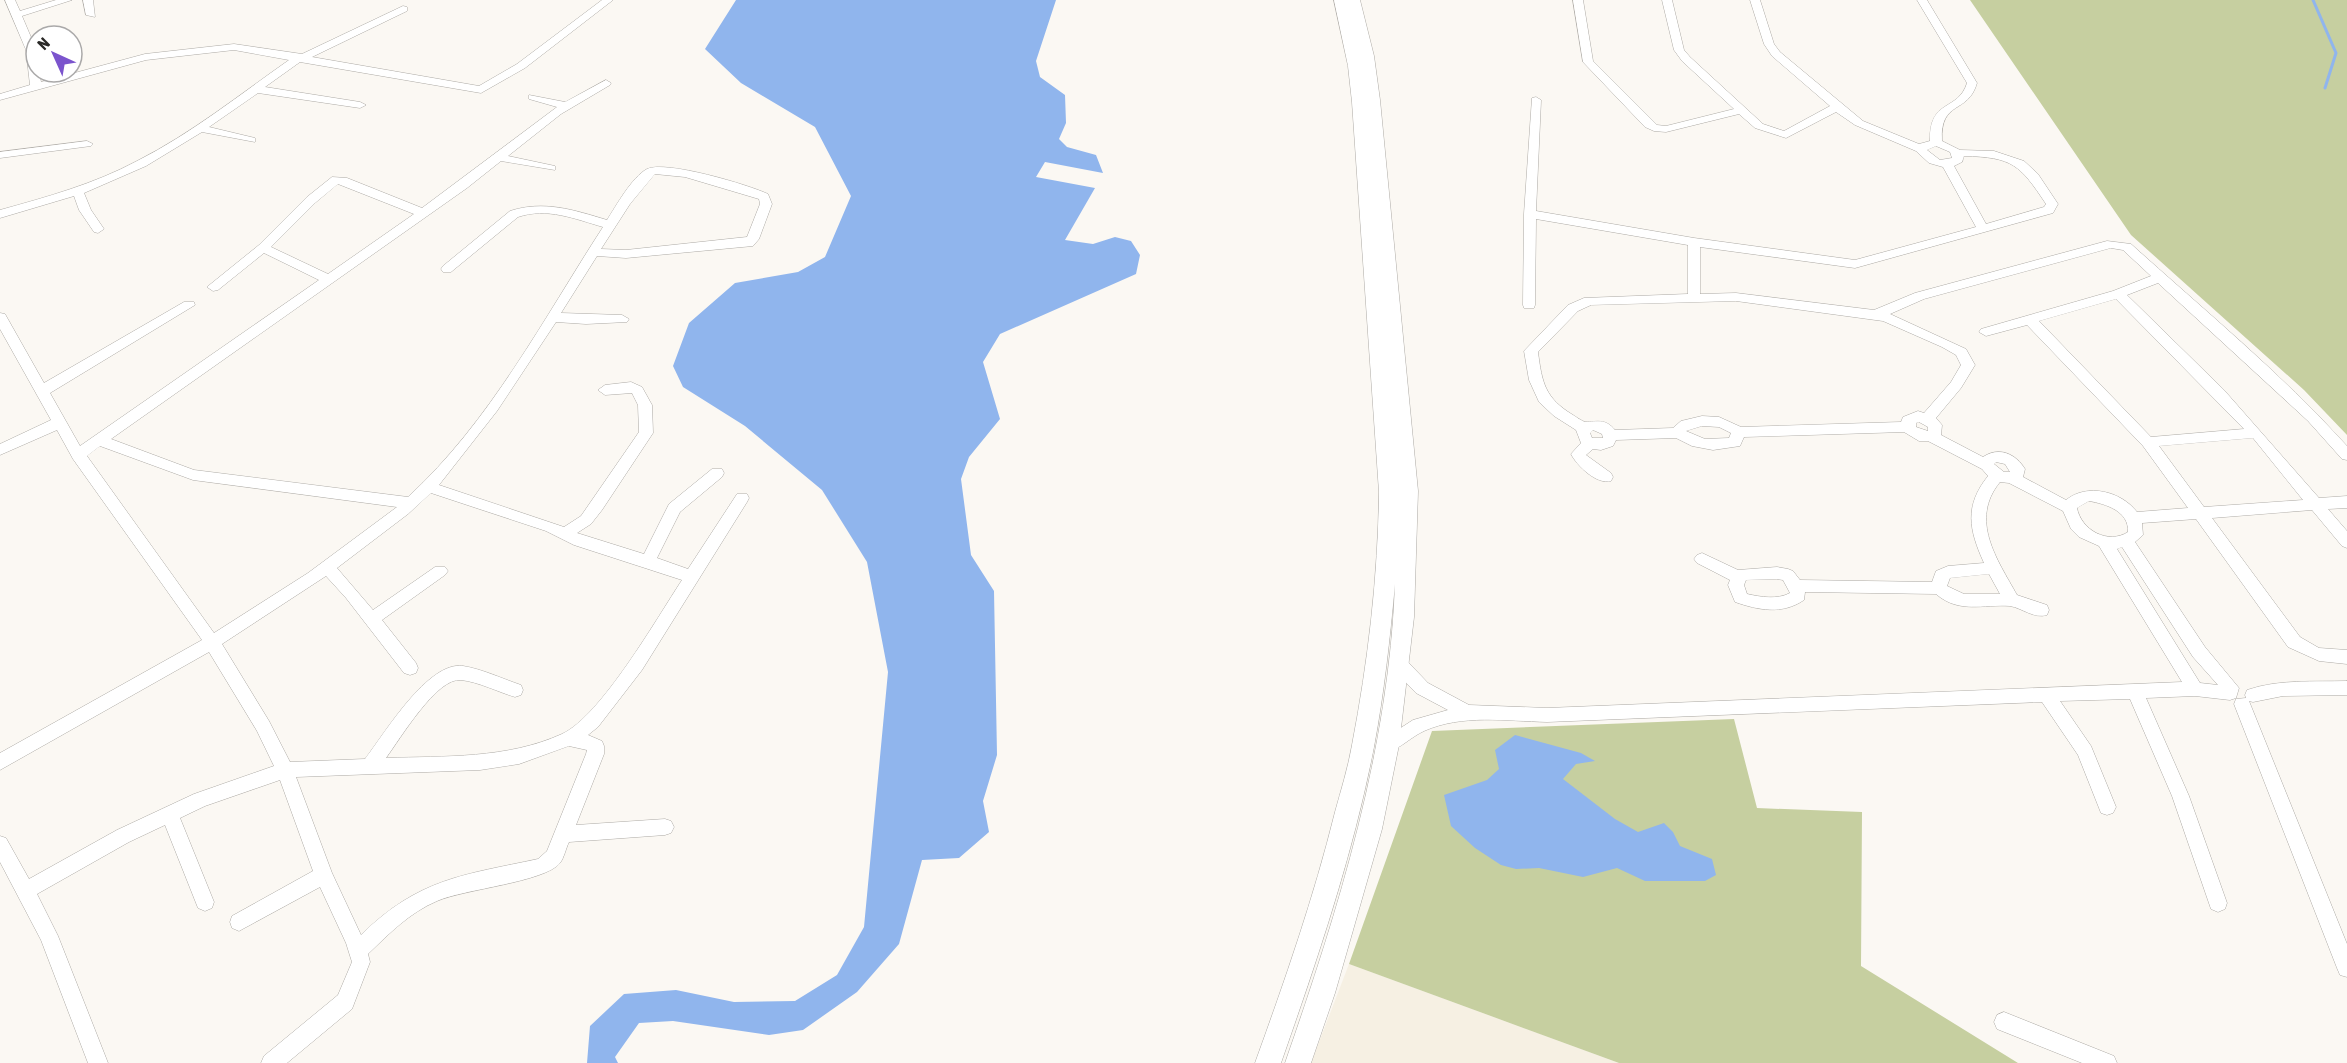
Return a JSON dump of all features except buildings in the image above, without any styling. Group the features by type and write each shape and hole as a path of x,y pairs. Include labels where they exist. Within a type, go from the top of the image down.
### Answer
{"main road":[{"path":"1268,1063 1305,960 1338,847 1363,747 1382,615 1388,550 1389,492 1386,439 1360,112 1355,66 1341,0"},
{"path":"1298,1063 1325,983 1370,829 1388,745 1404,617 1408,491 1373,100 1367,56 1353,0"}],"street":[{"path":"10,0 31,50 36,87"},
{"path":"16,15 67,0"},
{"path":"0,97 136,60 234,47 301,57 472,90 488,87 521,66 608,0"},
{"path":"1578,0 1588,62 1648,125 1666,129 1741,110"},
{"path":"1667,0 1680,50 1759,126 1786,135 1837,107"},
{"path":"1755,0 1769,44 1776,54 1837,107 1881,134 1921,149 1929,160 1947,164 1958,160 1958,153"},
{"path":"1922,0 1972,83 1971,91 1962,101 1941,115 1936,123 1936,143"},
{"path":"91,15 92,1"},
{"path":"0,214 78,192 135,166 199,128 301,57 403,9"},
{"path":"521,66 536,70"},
{"path":"78,455 422,213 566,106 606,83"},
{"path":"255,89 360,105"},
{"path":"533,98 566,106"},
{"path":"1530,305 1530,214 1536,100"},
{"path":"199,128 250,140"},
{"path":"1530,214 1694,242 1856,264 2049,210 2052,204 2029,170 2021,164 1995,154 1958,153 1949,146 1936,143 1925,144 1921,149"},
{"path":"0,155 87,144"},
{"path":"498,157 551,168"},
{"path":"1947,164 1983,229"},
{"path":"0,762 212,642 328,568 411,503 464,445 640,183 655,170 684,173 764,197 766,204 753,239 748,243 626,254 594,252"},
{"path":"213,287 263,249 311,200 336,180 405,204 422,213"},
{"path":"78,192 85,210 99,230"},
{"path":"447,269 513,214 524,209 552,210 611,225"},
{"path":"1694,242 1694,297"},
{"path":"1874,315 1920,296 2111,244 2132,249 2313,417 2347,455"},
{"path":"263,249 329,279"},
{"path":"1986,332 2118,294 2162,277"},
{"path":"2118,294 2219,393 2256,433 2347,542"},
{"path":"1584,428 1547,404 1539,394 1531,351 1573,308 1589,301 1694,297 1764,299 1886,317 1947,344 1966,359 1968,365 1932,428"},
{"path":"42,390 189,305"},
{"path":"0,317 78,455 212,642 263,726 285,770 324,875 358,951 361,962 345,1002 272,1063"},
{"path":"552,317 586,320 622,319"},
{"path":"2029,320 2148,442 2294,642 2309,652 2331,658 2347,657"},
{"path":"564,534 586,520 645,434 645,405 638,390 631,387 605,390"},
{"path":"1679,433 1683,425 1700,422 1728,424 1738,432 1908,427 1910,418 1918,416 1932,428 2001,469 2072,504"},
{"path":"0,450 60,422"},
{"path":"1599,425 1610,435 1610,440 1605,444 1590,443 1582,435 1584,428 1599,425"},
{"path":"1610,435 1679,433 1691,442 1727,444 1735,442 1738,432"},
{"path":"2148,442 2256,433"},
{"path":"98,440 193,475 411,503"},
{"path":"1590,443 1578,454 1581,460 1606,477"},
{"path":"2001,469 1982,496 1978,512 1979,527 1994,568 2012,600"},
{"path":"648,561 674,508 717,473"},
{"path":"428,487 541,524 579,541 648,561 692,577"},
{"path":"2089,495 2099,496 2120,506 2133,518 2136,528 2135,535 2127,541 2104,541 2079,528 2073,521 2072,504 2089,495"},
{"path":"25,891 123,836 200,800 285,770 480,762 519,756 569,739 592,722 636,665 742,498"},
{"path":"2133,518 2347,502"},
{"path":"2104,541 2195,690"},
{"path":"2127,541 2196,647 2239,695 2347,968"},
{"path":"1702,559 1738,577 1745,574 1788,575 1796,586 1798,596 1792,601 1755,603 1742,598 1736,585 1738,577"},
{"path":"328,568 410,668"},
{"path":"1939,588 1941,575 1948,572 1994,568"},
{"path":"372,619 440,571"},
{"path":"1796,586 1939,588 1948,597 1960,601 2012,600 2041,610"},
{"path":"2170,648 2196,647"},
{"path":"1399,664 1422,688 1467,712"},
{"path":"369,767 430,687 447,674 462,673 515,690"},
{"path":"1388,745 1419,725 1467,712 1547,715 2195,690 2239,695 2283,689 2347,688"},
{"path":"2135,692 2175,778 2195,830 2218,903"},
{"path":"2046,695 2085,751 2107,807"},
{"path":"358,951 402,910 426,896 456,886 543,866 554,857 565,834 596,746 569,739"},
{"path":"170,814 205,902"},
{"path":"565,834 665,827"},
{"path":"0,844 49,936 98,1063"},
{"path":"239,922 324,875"},
{"path":"2004,1022 2107,1063"}],"shaded area":[{"path":"1349,964 1619,1063 1311,1063"}],"green space":[{"path":"1970,0 2347,0 2347,435 2304,390 2131,235"},
{"path":"1734,719 1757,808 1862,812 1861,966 2018,1063 1619,1063 1349,964 1432,731"}],"water":[{"path":"736,0 1056,0 1036,61 1040,77 1065,95 1066,123 1059,139 1067,147 1096,155 1103,173 1045,162 1036,177 1095,188 1065,240 1093,244 1115,237 1131,241 1140,255 1136,274 1000,334 983,362 1000,419 969,457 961,479 971,555 994,591 997,755 983,801 989,832 959,858 922,860 899,944 857,992 803,1030 769,1035 673,1021 639,1023 615,1057 618,1063 587,1063 590,1026 624,994 676,990 734,1002 795,1001 837,975 864,927 888,672 867,562 822,490 745,426 683,387 673,366 689,323 735,283 798,272 825,257 851,196 815,127 741,83 705,49"},
{"path":"1515,735 1581,753 1595,761 1576,764 1563,779 1615,819 1638,832 1664,823 1673,832 1680,846 1712,859 1716,875 1705,881 1645,881 1617,868 1583,877 1539,868 1516,869 1501,865 1475,848 1451,826 1444,795 1487,780 1499,769 1495,750"}],"waterway":[{"path":"2313,0 2336,53 2325,88"}]}
